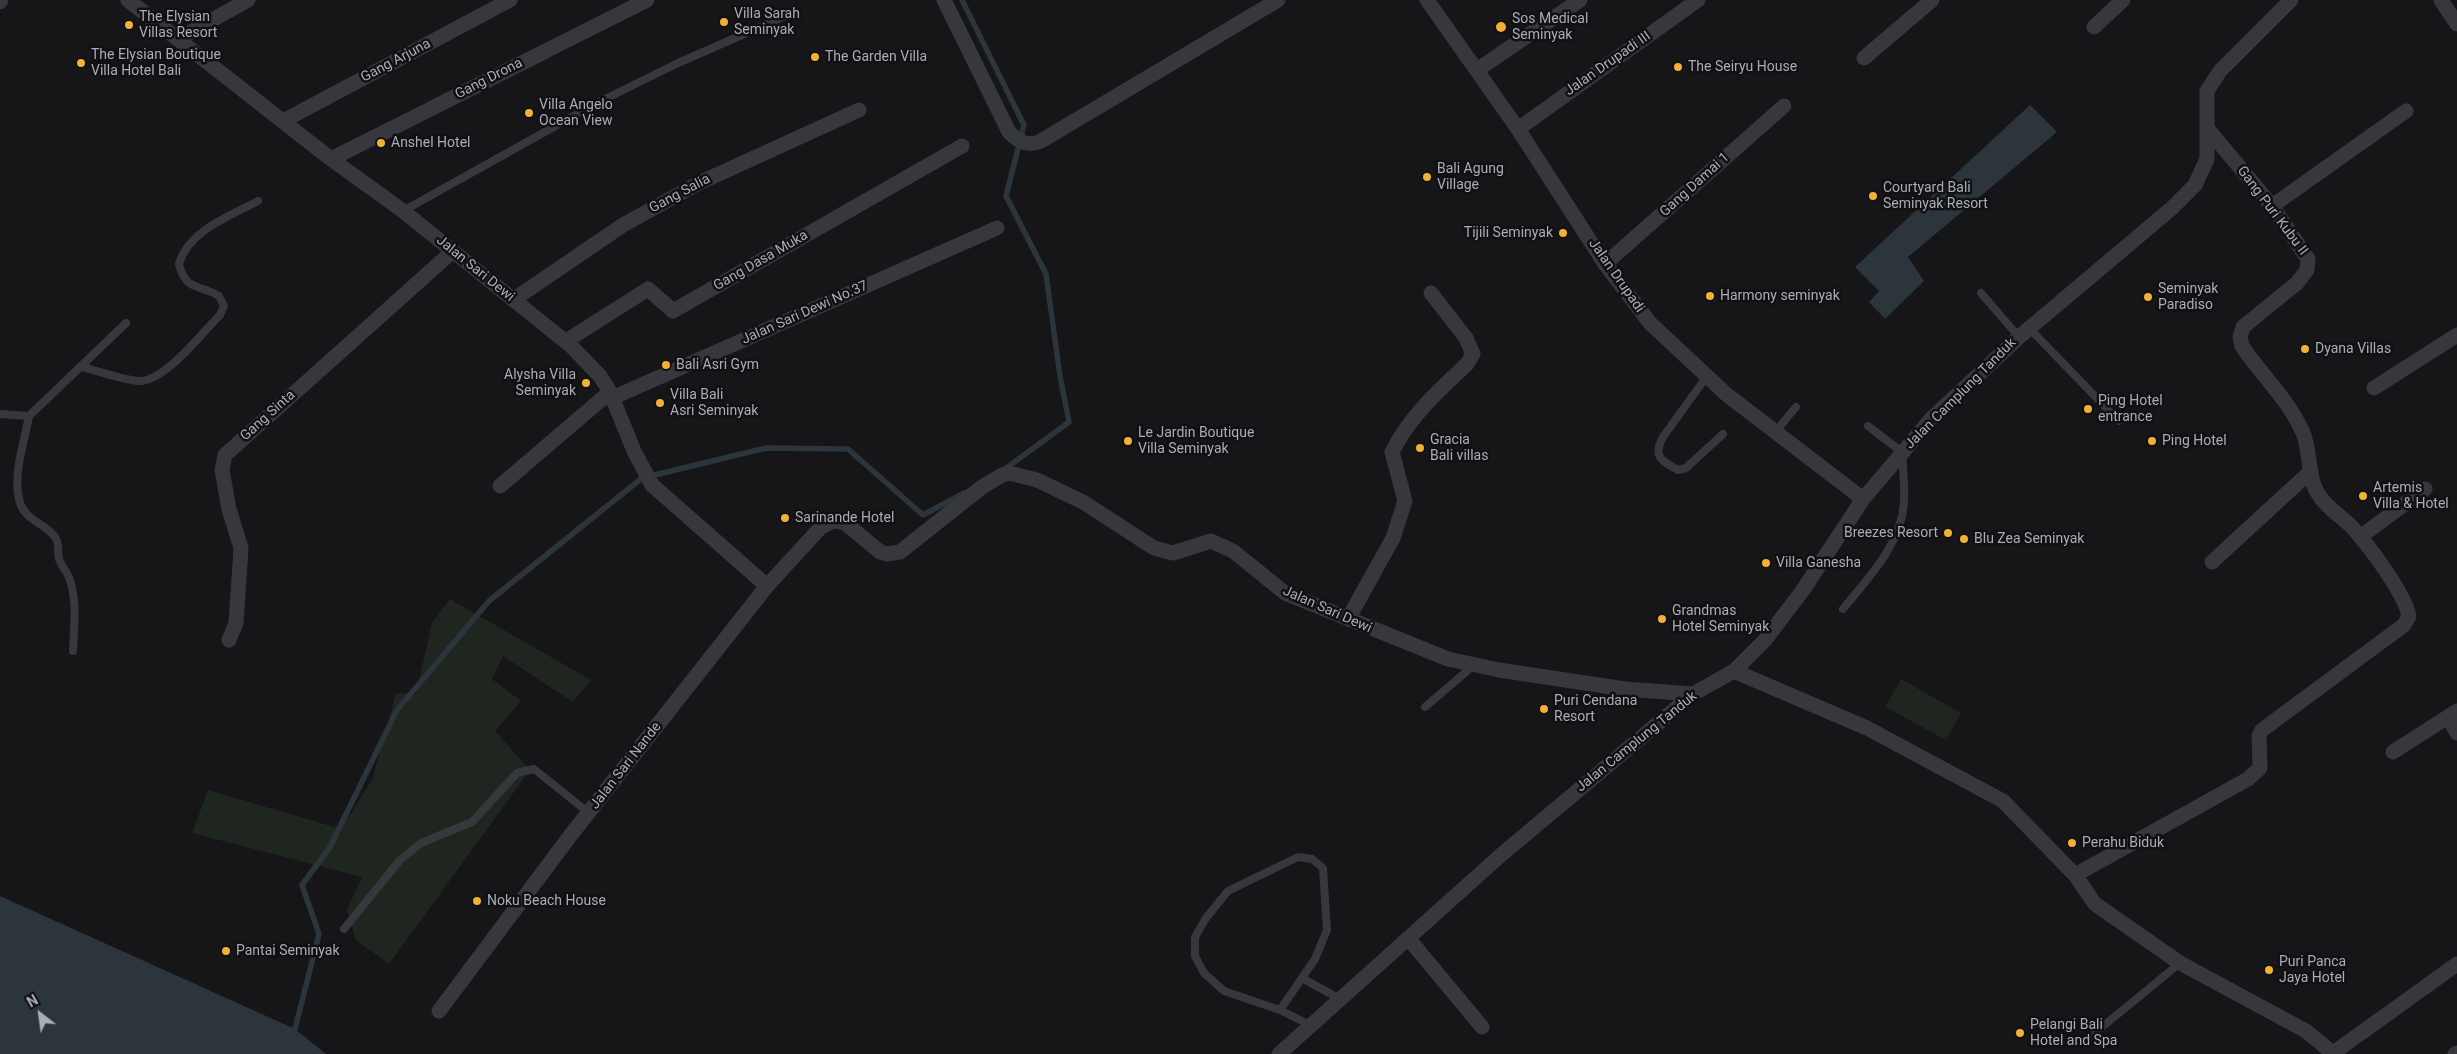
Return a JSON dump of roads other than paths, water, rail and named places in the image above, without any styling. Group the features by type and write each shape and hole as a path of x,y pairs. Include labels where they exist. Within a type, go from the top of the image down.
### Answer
{"street":[{"name":"Jalan Sari Dewi","path":"128,0 180,38 332,159 403,211 566,341 600,376 611,395 648,479 661,494 767,586"},
{"path":"180,38 248,0"},
{"name":"Gang Arjuna","path":"283,121 510,0"},
{"name":"Gang Drona","path":"332,159 647,0"},
{"path":"944,0 1009,132 1017,140 1030,144 1041,142 1278,0"},
{"name":"Jalan Drupadi","path":"1426,0 1518,129 1605,264 1650,323 1707,376 1775,433 1863,499"},
{"path":"1477,70 1580,0"},
{"name":"Jalan Drupadi III","path":"1518,129 1698,0"},
{"path":"1864,58 1932,0"},
{"path":"2094,27 2123,0"},
{"name":"Jalan Camplung Tanduk","path":"1279,1054 1501,855 1693,694 1734,671 1765,640 1803,590 1863,499 1931,419 2024,332 2172,208 2195,185 2207,159 2207,91 2220,71 2290,0"},
{"path":"2441,0 2457,24"},
{"name":"Gang Damai 1","path":"1605,264 1784,106"},
{"name":"Gang Salia","path":"513,300 623,225 699,183 859,110"},
{"path":"2272,206 2406,111"},
{"name":"Gang Puri Kubu II","path":"2207,128 2272,206 2308,259 2306,270 2297,283 2250,319 2243,327 2240,337 2242,346 2250,358 2280,394 2299,424 2304,436 2316,491 2329,507 2360,537"},
{"name":"Gang Dasa Muka","path":"566,341 648,290 673,310 962,146"},
{"name":"Jalan Sari Dewi No.37","path":"500,486 611,395 997,228"},
{"name":"Gang Sinta","path":"229,640 236,623 241,548 229,509 222,470 225,455 453,251"},
{"path":"1348,619 1392,538 1405,501 1392,452 1396,443 1415,417 1467,364 1473,354 1466,338 1431,293"},
{"path":"2374,388 2457,334"},
{"path":"2212,562 2311,470"},
{"name":"Jalan Sari Dewi","path":"820,527 833,521 844,522 880,552 887,554 900,552 982,487 1002,475 1018,474 1037,480 1083,502 1154,548 1173,553 1211,541 1233,551 1285,593 1448,659 1474,665 1625,689 1693,694"},
{"path":"2075,875 2248,779 2260,768 2259,736 2268,723 2407,622 2408,616 2404,601 2360,537 2425,489"},
{"name":"Jalan Sari Nande","path":"439,1011 589,813 767,586 820,527"},
{"path":"1734,671 1867,728 2002,801 2075,875 2095,904 2180,963 2306,1031 2332,1054 2457,964"},
{"path":"2393,752 2453,714 2457,732"},
{"path":"1408,938 1482,1026"}],"lane":[{"path":"403,211 595,104 678,63 792,13"},
{"path":"82,366 140,382 157,376 171,365 223,311 220,296 199,290 184,279 179,264 184,249 205,232 258,201"},
{"path":"1981,293 2119,421"},
{"path":"73,651 74,599 68,576 58,557 58,543 54,535 26,514 21,504 18,486 19,469 29,416 126,323"},
{"path":"1707,376 1663,437 1657,447 1657,454 1664,462 1678,470 1686,468 1723,434"},
{"path":"1775,433 1796,407"},
{"path":"0,414 29,416"},
{"path":"1843,610 1884,558 1900,523 1904,504 1902,452 1868,426"},
{"path":"1425,707 1474,665"},
{"path":"344,929 400,860 421,843 472,822 517,773 534,769 589,813"},
{"path":"1280,1010 1315,959 1327,930 1323,868 1312,859 1298,857 1228,891 1206,918 1195,938 1195,956 1204,973 1224,991 1280,1010 1310,1025"},
{"path":"2085,1041 2180,963"},
{"path":"1302,978 1340,999"}],"waterway":[{"path":"962,0 1024,125 1006,196 1046,274 1060,376 1069,422 1005,469"},
{"path":"295,1029 319,934 302,885 330,847 397,710 489,601 642,478 766,448 848,449 923,515 964,493"}],"place":[{"name":"Villa Sarah Seminyak","path":"724,22"},
{"name":"The Elysian Villas Resort","path":"129,25"},
{"name":"Sos Medical Seminyak","path":"1501,27"},
{"name":"The Garden Villa","path":"815,57"},
{"name":"The Elysian Boutique Villa Hotel Bali","path":"81,63"},
{"name":"The Seiryu House","path":"1678,67"},
{"name":"Villa Angelo Ocean View","path":"529,113"},
{"name":"Anshel Hotel","path":"381,143"},
{"name":"Bali Agung Village","path":"1427,177"},
{"name":"Courtyard Bali Seminyak Resort","path":"1873,196"},
{"name":"Tijili Seminyak","path":"1563,233"},
{"name":"Harmony seminyak","path":"1710,296"},
{"name":"Seminyak Paradiso","path":"2148,297"},
{"name":"Dyana Villas","path":"2305,349"},
{"name":"Bali Asri Gym","path":"666,365"},
{"name":"Alysha Villa Seminyak","path":"586,383"},
{"name":"Villa Bali Asri Seminyak","path":"660,403"},
{"name":"Ping Hotel entrance","path":"2088,409"},
{"name":"Le Jardin Boutique Villa Seminyak","path":"1128,441"},
{"name":"Ping Hotel","path":"2152,441"},
{"name":"Gracia Bali villas","path":"1420,448"},
{"name":"Artemis Villa & Hotel","path":"2363,496"},
{"name":"Sarinande Hotel","path":"785,518"},
{"name":"Breezes Resort","path":"1948,533"},
{"name":"Blu Zea Seminyak","path":"1964,539"},
{"name":"Villa Ganesha","path":"1766,563"},
{"name":"Grandmas Hotel Seminyak","path":"1662,619"},
{"name":"Puri Cendana Resort","path":"1544,709"},
{"name":"Perahu Biduk","path":"2072,843"},
{"name":"Noku Beach House","path":"477,901"},
{"name":"Pantai Seminyak","path":"226,951"},
{"name":"Puri Panca Jaya Hotel","path":"2269,970"},
{"name":"Pelangi Bali Hotel and Spa","path":"2020,1033"}]}
